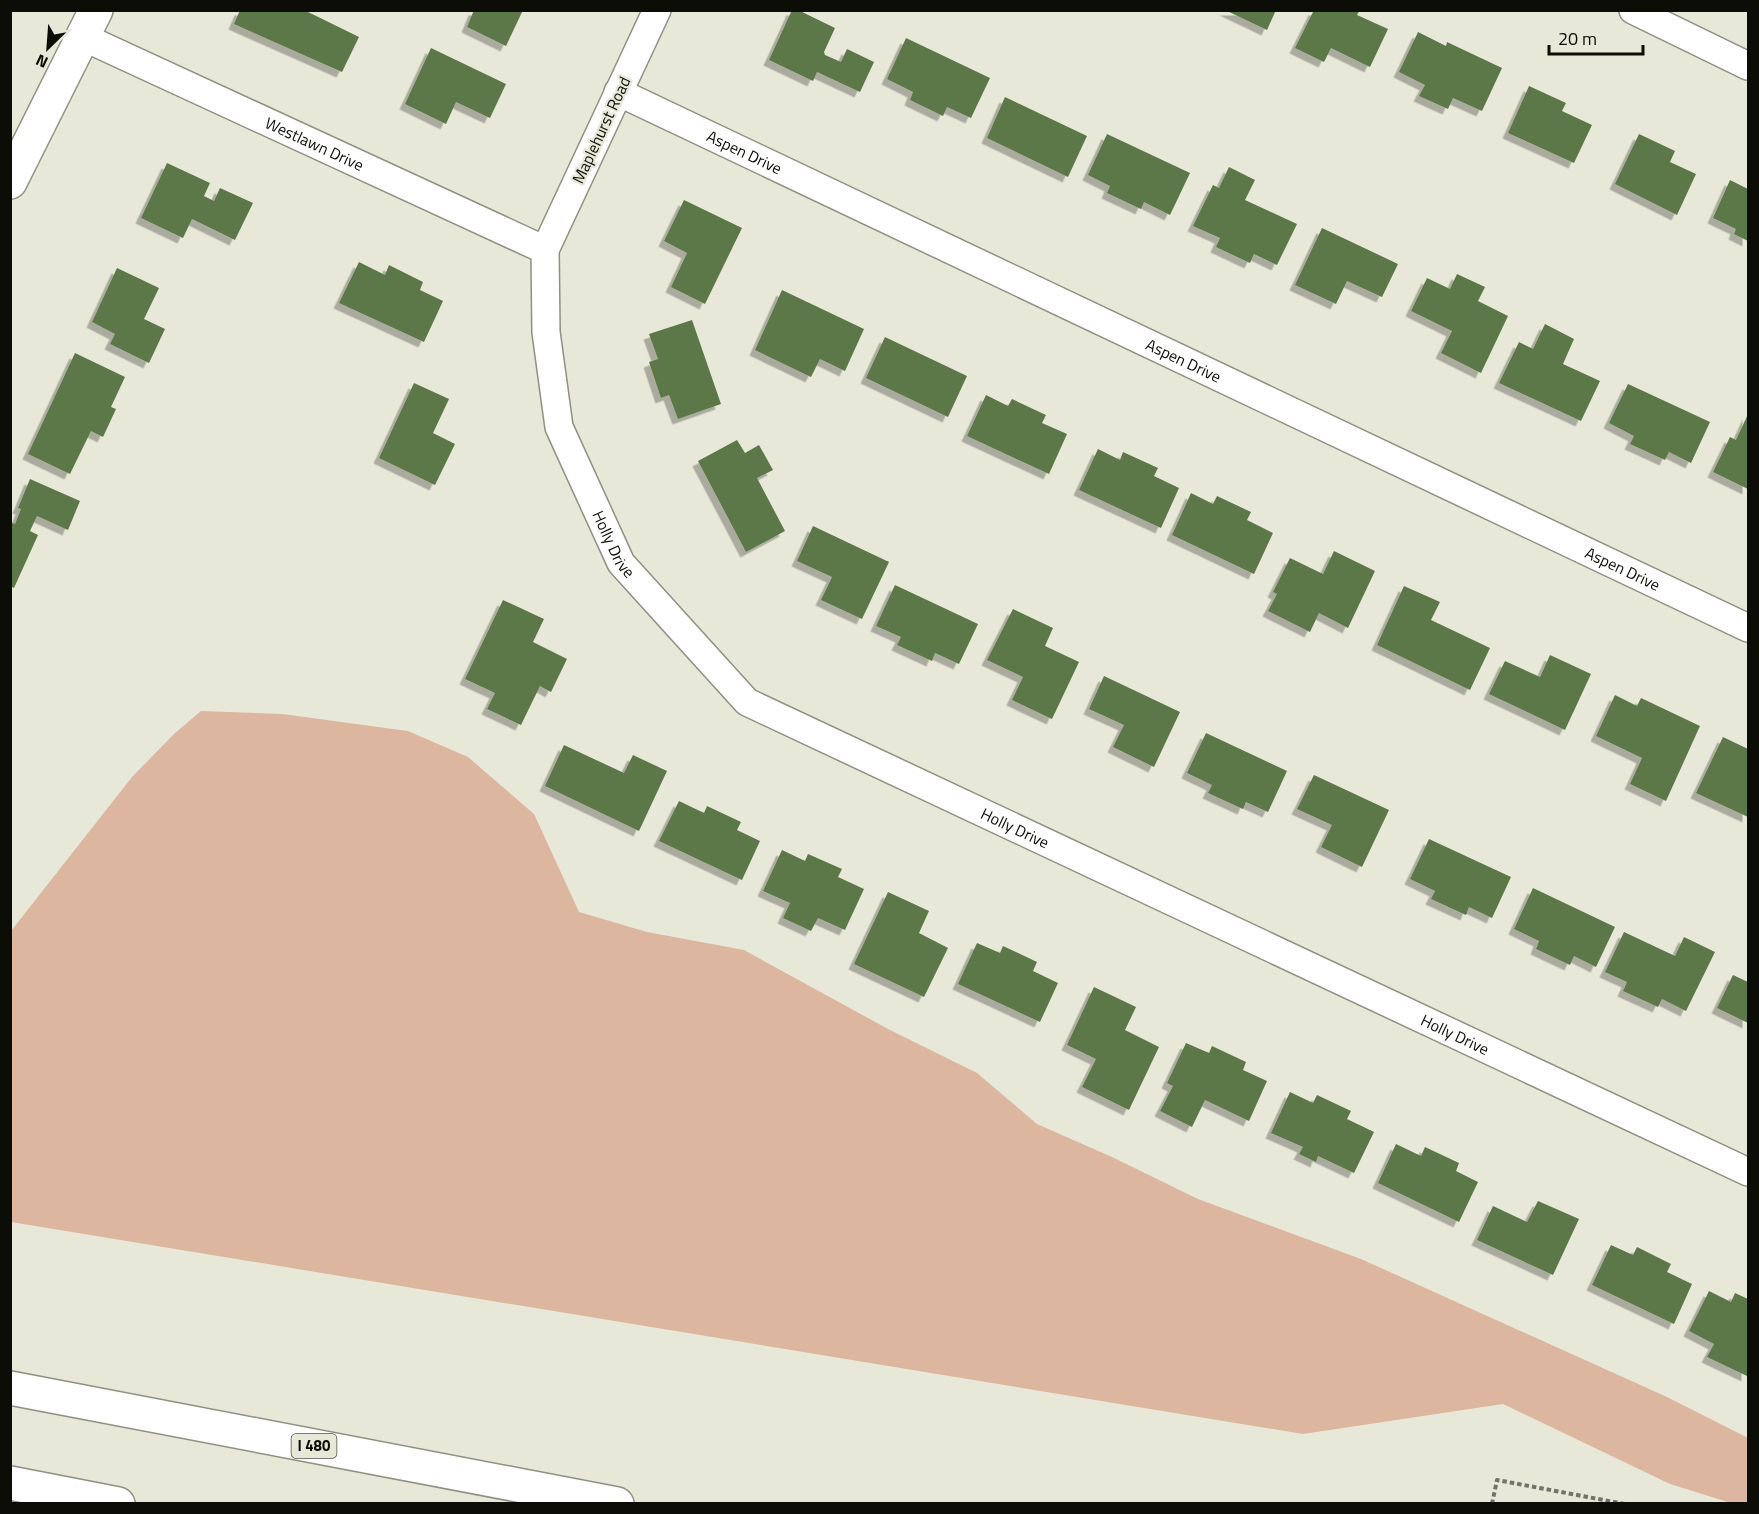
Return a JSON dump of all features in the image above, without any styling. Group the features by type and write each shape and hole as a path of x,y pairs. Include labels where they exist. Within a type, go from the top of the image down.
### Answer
{"main road":[{"path":"10,182 89,24"},
{"name":"I 480","path":"10,1388 617,1503"},
{"path":"10,1483 118,1503"}],"street":[{"name":"Maplehurst Road","path":"545,250 657,10"},
{"path":"1633,10 1749,66"},
{"name":"Westlawn Drive","path":"89,24 545,250"},
{"name":"Aspen Drive","path":"618,92 1749,628"},
{"name":"Holly Drive","path":"545,250 546,332 559,427 621,563 747,702 1749,1172"}],"path":[{"path":"1492,1503 1497,1480 1625,1503"}],"shaded area":[{"path":"201,711 282,714 408,731 468,757 534,814 579,912 647,932 744,950 888,1029 977,1073 1037,1124 1198,1199 1361,1259 1667,1397 1748,1438 1748,1503 1731,1503 1670,1484 1503,1404 1303,1434 11,1222 11,931 132,777 174,734"}],"building":[{"path":"240,10 304,10 359,37 342,72 234,24"},
{"path":"474,10 523,10 506,46 467,27"},
{"path":"792,10 798,10 835,28 824,52 825,55 841,62 847,49 874,62 860,92 817,72 813,81 769,60"},
{"path":"1225,10 1276,10 1267,30"},
{"path":"1314,10 1360,10 1357,15 1388,29 1370,67 1331,48 1324,62 1295,48"},
{"path":"1418,32 1446,46 1447,42 1502,68 1482,111 1453,98 1448,109 1419,96 1425,85 1399,72"},
{"path":"906,38 990,78 971,118 947,107 943,116 910,100 913,92 887,79"},
{"path":"431,48 506,84 490,118 456,102 446,124 405,104"},
{"path":"1529,86 1566,103 1562,111 1592,125 1574,163 1508,133"},
{"path":"1005,97 1087,136 1068,177 987,138"},
{"path":"1107,134 1190,173 1170,215 1144,202 1141,209 1107,193 1110,186 1088,175"},
{"path":"1639,134 1675,151 1670,162 1696,174 1677,215 1615,184"},
{"path":"167,163 210,183 204,196 214,201 220,188 253,203 235,240 192,219 183,238 141,218"},
{"path":"1229,167 1255,180 1245,200 1297,224 1277,265 1254,254 1250,263 1216,247 1220,238 1193,226 1213,185 1219,188"},
{"path":"1730,180 1748,189 1748,241 1734,234 1736,229 1713,218"},
{"path":"684,200 742,228 705,304 671,287 687,253 664,241"},
{"path":"1322,228 1398,264 1382,297 1347,281 1336,304 1295,285"},
{"path":"359,262 385,275 389,265 423,282 420,290 443,301 424,342 339,303"},
{"path":"117,268 159,288 144,319 165,329 149,363 110,344 115,334 92,322"},
{"path":"1457,274 1485,287 1478,301 1508,316 1481,373 1441,353 1452,331 1411,311 1427,278 1450,289"},
{"path":"782,290 864,329 845,371 820,359 811,377 755,350"},
{"path":"692,320 721,404 678,419 669,395 661,398 649,362 658,359 649,334"},
{"path":"1545,324 1574,339 1563,364 1600,381 1581,421 1499,383 1519,342 1533,349"},
{"path":"885,337 967,376 948,417 866,378"},
{"path":"75,353 125,377 111,407 116,409 103,437 91,431 70,474 28,454"},
{"path":"414,383 449,399 433,433 455,444 435,485 379,458"},
{"path":"1628,384 1710,422 1691,463 1669,452 1665,460 1630,444 1634,436 1609,423"},
{"path":"986,395 1008,406 1012,399 1046,415 1042,423 1067,434 1049,474 967,436"},
{"path":"1748,414 1748,489 1713,472 1730,437 1736,440"},
{"path":"737,440 745,453 759,445 773,470 757,478 785,531 746,552 698,461"},
{"path":"1098,449 1120,460 1123,452 1158,468 1154,476 1179,488 1161,528 1079,490"},
{"path":"30,479 80,501 68,530 37,516 30,531 38,535 14,588 10,586 10,522 15,524 21,509 18,508"},
{"path":"1191,493 1213,504 1217,496 1251,512 1247,520 1273,533 1254,574 1172,535"},
{"path":"813,526 889,562 862,619 821,600 832,577 797,561"},
{"path":"1334,551 1375,571 1348,628 1319,613 1310,632 1268,611 1277,594 1273,592 1290,558 1323,574"},
{"path":"895,585 978,624 959,664 935,653 932,661 897,645 901,637 876,626"},
{"path":"1404,586 1440,602 1431,620 1490,648 1470,690 1377,645"},
{"path":"503,600 544,619 533,642 567,659 551,692 540,686 521,725 487,709 495,693 465,679"},
{"path":"1013,609 1053,628 1045,646 1079,662 1052,719 1012,700 1023,677 987,660"},
{"path":"1550,655 1591,674 1565,730 1489,694 1505,661 1540,677"},
{"path":"1104,676 1180,712 1154,767 1113,747 1124,725 1089,709"},
{"path":"1615,695 1637,706 1641,698 1700,726 1666,801 1630,784 1642,758 1596,736"},
{"path":"1206,733 1287,771 1268,812 1246,802 1243,809 1208,793 1212,785 1187,773"},
{"path":"1723,737 1748,749 1748,817 1696,793"},
{"path":"564,745 624,773 633,755 667,771 639,831 545,786"},
{"path":"1314,775 1389,810 1362,867 1321,847 1332,825 1297,809"},
{"path":"679,801 704,813 707,806 741,822 737,830 760,841 742,880 659,841"},
{"path":"1429,839 1511,877 1492,918 1469,907 1466,915 1431,899 1435,891 1410,879"},
{"path":"782,850 805,861 808,854 842,869 838,877 864,889 845,930 818,918 811,931 783,918 790,903 763,891"},
{"path":"1533,888 1615,927 1596,967 1574,956 1570,965 1536,949 1539,941 1514,929"},
{"path":"888,892 929,911 919,933 948,948 924,997 854,964"},
{"path":"1624,932 1675,956 1684,937 1715,952 1686,1011 1662,999 1658,1007 1623,991 1627,982 1605,972"},
{"path":"977,943 1000,953 1003,946 1037,962 1033,971 1058,983 1040,1022 958,984"},
{"path":"1733,975 1748,982 1748,1023 1717,1008"},
{"path":"1094,987 1136,1007 1125,1030 1159,1047 1129,1110 1082,1087 1096,1059 1067,1045"},
{"path":"1186,1043 1209,1053 1212,1046 1246,1062 1243,1070 1267,1081 1249,1121 1205,1100 1192,1127 1160,1111 1173,1086 1167,1083"},
{"path":"1290,1092 1313,1103 1317,1095 1351,1111 1347,1119 1374,1132 1354,1173 1318,1156 1316,1162 1299,1154 1303,1147 1271,1133"},
{"path":"1396,1144 1421,1156 1425,1147 1459,1163 1456,1171 1478,1182 1459,1222 1378,1183"},
{"path":"1538,1201 1579,1219 1553,1275 1477,1240 1493,1206 1527,1222"},
{"path":"1611,1245 1633,1255 1637,1247 1671,1264 1667,1272 1692,1284 1674,1324 1592,1285"},
{"path":"1709,1291 1731,1302 1735,1293 1748,1299 1747,1376 1707,1357 1714,1344 1689,1331"}]}
